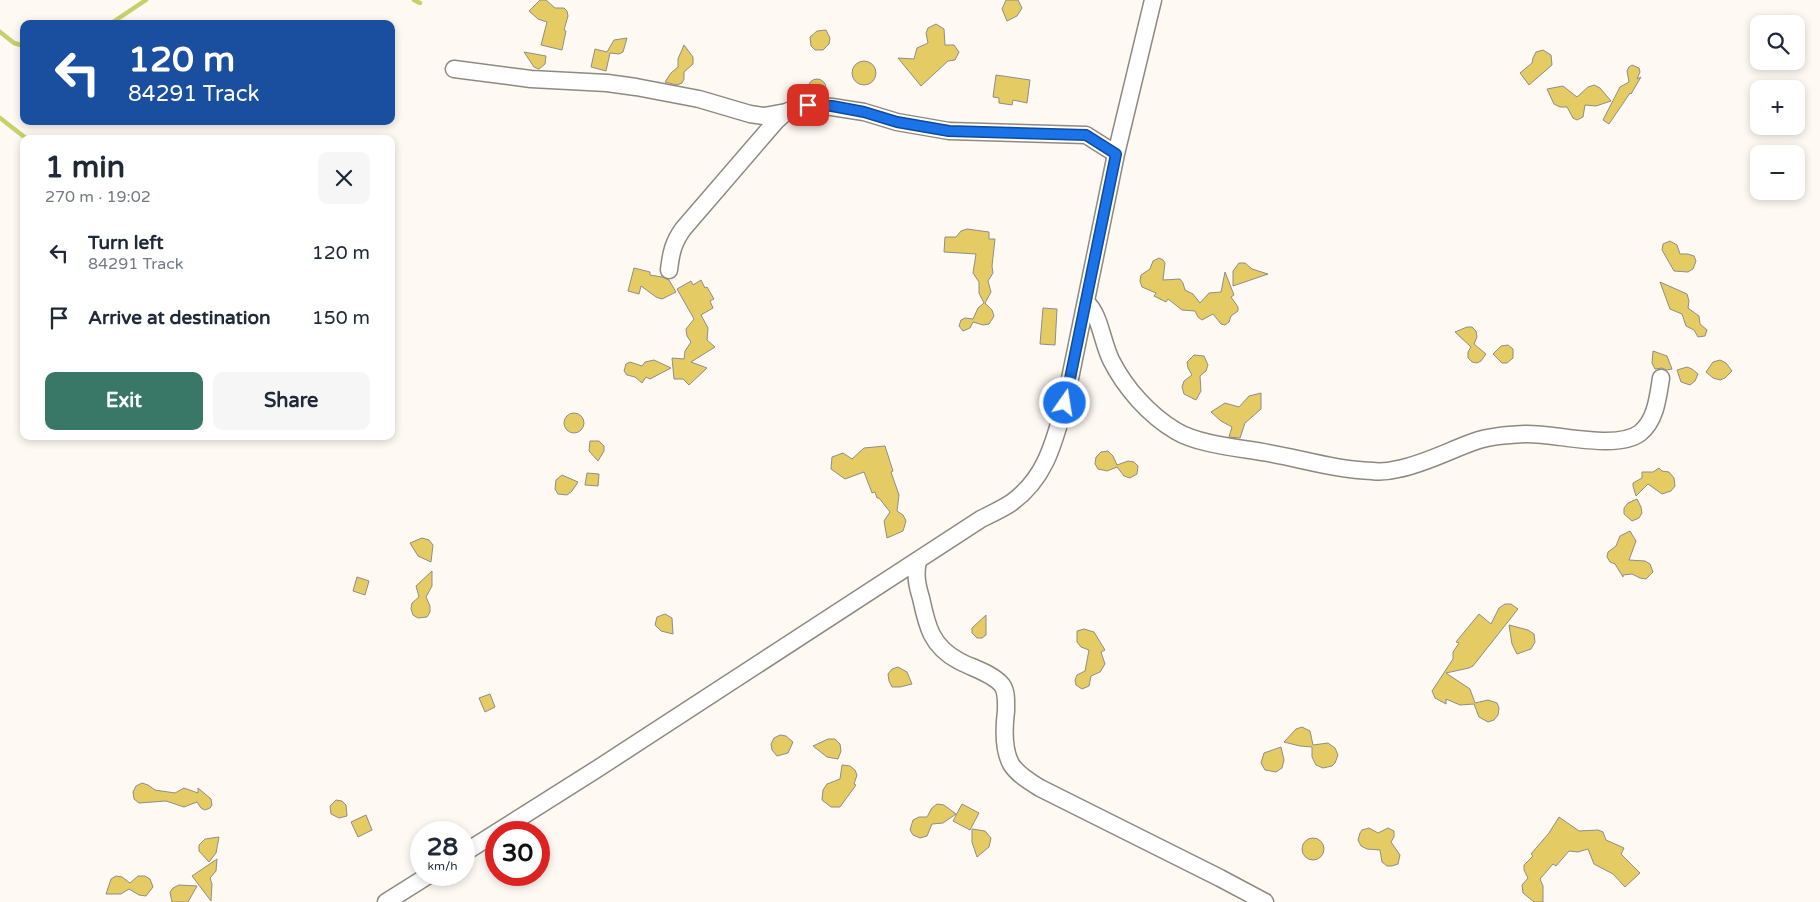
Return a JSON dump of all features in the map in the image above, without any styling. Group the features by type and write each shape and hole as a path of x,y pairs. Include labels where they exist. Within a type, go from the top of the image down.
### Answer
{"street":[{"path":"475,846 981,520 1011,503 1030,486 1044,468 1054,443 1065,403 1116,154 1154,0"},
{"path":"454,69 531,79 606,83 636,87 699,99 750,114 764,116 808,105 832,106 864,112 897,122 949,131 1086,135 1116,154"},
{"path":"670,270 671,250 683,229 764,134 786,112"},
{"path":"1086,302 1093,308 1110,360 1124,381 1142,404 1158,420 1178,433 1206,442 1373,472 1398,469 1475,441 1497,436 1550,434 1608,442 1627,440 1640,433 1649,422 1655,410 1661,378"},
{"path":"918,561 916,575 927,627 934,640 943,650 957,660 994,678 1002,686 1006,694 1004,725 1006,743 1011,764 1023,776 1040,788 1265,902"},
{"path":"386,902 411,886"}],"building":[{"path":"540,0 546,0 555,8 564,8 567,11 568,16 564,30 566,31 562,50 541,45 547,22 538,19 529,11"},
{"path":"1006,0 1018,0 1022,8 1017,16 1007,21 1002,9"},
{"path":"936,24 944,29 945,45 954,45 959,52 955,60 948,61 921,86 898,58 914,59 917,48 928,43 926,33 928,28"},
{"path":"826,30 830,38 829,44 823,50 815,50 811,46 810,37 817,31"},
{"path":"627,38 623,52 619,54 610,53 606,71 591,67 595,49 607,52 614,40"},
{"path":"684,45 693,57 693,64 684,72 682,83 677,85 665,82 678,67 678,59"},
{"path":"1543,50 1551,55 1552,65 1529,85 1520,73 1532,63 1536,52"},
{"path":"524,52 546,56 545,64 539,69 534,67"},
{"path":"864,61 872,65 876,73 872,81 864,85 856,81 852,73 856,65"},
{"path":"1632,65 1639,68 1640,72 1637,79 1641,77 1609,124 1603,120 1620,87 1629,82 1627,71"},
{"path":"996,75 1030,80 1027,103 1013,100 1012,105 999,103 999,98 993,97"},
{"path":"817,79 823,82 826,88 823,94 817,97 811,94 808,88 811,82"},
{"path":"1594,85 1600,88 1611,101 1596,106 1585,105 1583,117 1577,120 1573,118 1567,107 1560,107 1554,104 1547,89 1563,86 1577,97 1588,87"},
{"path":"967,229 989,232 989,239 995,239 993,273 988,281 991,292 985,303 992,310 994,316 989,324 983,325 973,322 970,328 963,331 959,326 961,320 965,318 973,319 978,308 984,303 979,293 979,282 973,273 976,254 944,252 945,237 956,237 961,231"},
{"path":"1670,241 1677,245 1680,254 1694,256 1696,261 1693,269 1688,272 1674,271 1662,250 1663,244"},
{"path":"1159,258 1165,263 1163,280 1180,279 1185,290 1193,294 1200,303 1209,293 1221,292 1225,272 1234,295 1231,297 1238,307 1238,311 1231,316 1229,322 1225,325 1221,324 1213,314 1202,320 1195,311 1182,310 1168,299 1166,302 1154,296 1156,293 1142,287 1140,281 1141,275 1150,269 1153,261"},
{"path":"1239,263 1245,263 1252,269 1268,274 1233,286 1233,271"},
{"path":"634,268 669,280 676,292 662,299 641,286 639,294 628,291"},
{"path":"701,280 714,299 710,301 713,308 701,315 708,328 707,340 715,347 691,362 707,368 689,385 683,379 674,379 672,358 684,359 685,351 691,342 687,336 686,329 694,319 677,289 691,281 693,285"},
{"path":"1660,282 1687,294 1688,308 1699,316 1700,324 1707,330 1705,336 1698,337 1694,330 1686,326 1682,314 1670,309"},
{"path":"1043,308 1057,309 1055,345 1040,344"},
{"path":"1472,327 1476,331 1477,337 1474,344 1486,354 1477,363 1472,362 1468,358 1468,352 1471,347 1455,332"},
{"path":"1508,345 1513,349 1513,358 1507,363 1502,363 1493,354 1501,346"},
{"path":"1653,351 1667,356 1672,369 1655,369 1652,363"},
{"path":"1194,355 1204,356 1208,365 1206,371 1200,376 1201,391 1196,400 1184,394 1182,387 1184,381 1192,375 1187,362"},
{"path":"654,360 671,368 650,379 646,377 642,383 635,377 627,375 624,371 626,364 630,362 642,366 645,362"},
{"path":"1720,360 1726,363 1732,371 1720,380 1713,378 1706,372 1713,362"},
{"path":"1687,367 1698,374 1695,381 1690,385 1681,382 1677,370"},
{"path":"1261,393 1261,409 1245,423 1240,438 1229,437 1232,427 1221,421 1211,412 1225,403 1239,407 1249,396"},
{"path":"574,413 581,416 584,423 581,430 574,433 567,430 564,423 567,416"},
{"path":"590,441 599,441 604,446 604,451 598,461 589,451"},
{"path":"885,446 899,495 897,511 903,515 906,521 903,531 887,538 884,521 890,512 877,498 875,492 872,493 864,472 845,479 831,469 832,457 843,453 852,459 864,448"},
{"path":"1108,451 1113,456 1117,465 1128,461 1134,462 1138,466 1137,474 1130,478 1124,476 1117,467 1107,471 1098,469 1095,464 1096,457 1101,452"},
{"path":"1659,468 1662,471 1669,472 1674,478 1675,486 1671,491 1662,494 1648,484 1636,496 1633,483 1642,478 1642,472 1653,472"},
{"path":"587,473 599,474 598,486 585,485"},
{"path":"562,475 578,482 567,495 558,494 555,489 556,480"},
{"path":"1637,499 1642,513 1639,518 1632,521 1624,514 1624,508 1628,503"},
{"path":"1630,531 1636,541 1629,560 1645,561 1650,564 1653,572 1646,579 1632,574 1623,575 1623,577 1615,564 1610,562 1607,557 1608,552 1616,546 1620,536"},
{"path":"422,538 429,540 433,545 431,562 418,556 410,543"},
{"path":"432,571 432,586 426,597 430,606 430,612 427,617 418,618 413,615 411,609 412,603 419,597 416,586"},
{"path":"357,577 369,581 365,595 353,591"},
{"path":"1505,604 1511,604 1518,609 1473,666 1446,673 1470,689 1475,703 1488,700 1497,703 1499,708 1498,715 1494,720 1488,722 1479,717 1474,704 1460,705 1446,699 1446,704 1435,698 1432,691 1453,659 1453,652 1459,643 1456,642 1479,614 1491,624 1499,608"},
{"path":"665,614 672,618 673,634 661,631 655,625 657,617"},
{"path":"986,615 986,635 982,638 977,638 972,633 972,628"},
{"path":"1509,625 1528,630 1534,634 1535,642 1531,649 1517,654 1512,644"},
{"path":"1084,629 1094,632 1105,650 1101,652 1105,664 1100,672 1091,676 1089,686 1082,689 1076,685 1075,680 1077,675 1085,671 1089,650 1081,647 1077,642 1077,631"},
{"path":"898,667 907,672 912,684 892,687 888,674 892,669"},
{"path":"490,694 495,707 485,712 479,698"},
{"path":"1302,727 1310,731 1313,745 1328,743 1335,748 1338,755 1332,766 1323,768 1316,765 1312,757 1312,747 1284,742 1296,729"},
{"path":"780,735 786,736 793,742 788,753 777,756 772,750 771,744 774,738"},
{"path":"828,739 835,739 840,744 841,751 838,759 827,757 813,746"},
{"path":"1281,747 1284,760 1282,768 1276,772 1265,770 1261,763 1264,753"},
{"path":"842,765 850,766 855,770 857,775 854,784 856,785 840,807 831,807 822,800 823,790 827,784 840,779"},
{"path":"142,783 155,790 175,793 184,788 198,793 198,788 211,799 212,805 205,810 197,802 184,807 166,801 139,803 134,799 133,792 136,786"},
{"path":"336,800 342,801 346,805 347,816 339,818 331,814 330,806"},
{"path":"937,804 944,805 956,814 943,823 932,824 927,836 920,838 913,835 910,830 913,820 919,817 927,817 932,808"},
{"path":"962,804 979,813 970,830 953,821"},
{"path":"366,815 372,830 358,837 351,822"},
{"path":"1559,817 1579,831 1598,830 1603,832 1606,840 1624,848 1621,854 1640,873 1625,887 1613,874 1594,864 1588,849 1578,852 1569,851 1556,866 1553,864 1540,879 1543,886 1543,902 1534,902 1523,893 1522,885 1528,878 1524,865 1533,856 1531,854 1549,833"},
{"path":"1369,828 1378,833 1388,828 1394,831 1394,837 1391,842 1400,855 1398,864 1387,866 1382,862 1380,850 1367,849 1361,846 1358,840 1360,833 1362,830"},
{"path":"972,829 985,831 991,838 989,847 977,857 972,842"},
{"path":"219,837 216,853 209,862 199,851 199,845 205,839"},
{"path":"1313,838 1321,841 1324,849 1321,857 1313,860 1305,857 1302,849 1305,841"},
{"path":"217,859 216,871 210,878 212,884 211,901 192,876"},
{"path":"116,876 122,877 130,883 138,876 145,876 150,879 153,887 146,896 139,895 129,889 121,894 106,894 111,879"},
{"path":"179,885 197,886 188,902 172,902 170,892"}],"waterway":[{"path":"116,20 146,0"},
{"path":"414,0 420,3"},
{"path":"0,32 14,43 20,45"},
{"path":"0,118 22,135"}],"route":[{"path":"808,105 832,106 864,112 925,128 949,131 1086,135 1116,154 1065,403"}]}
